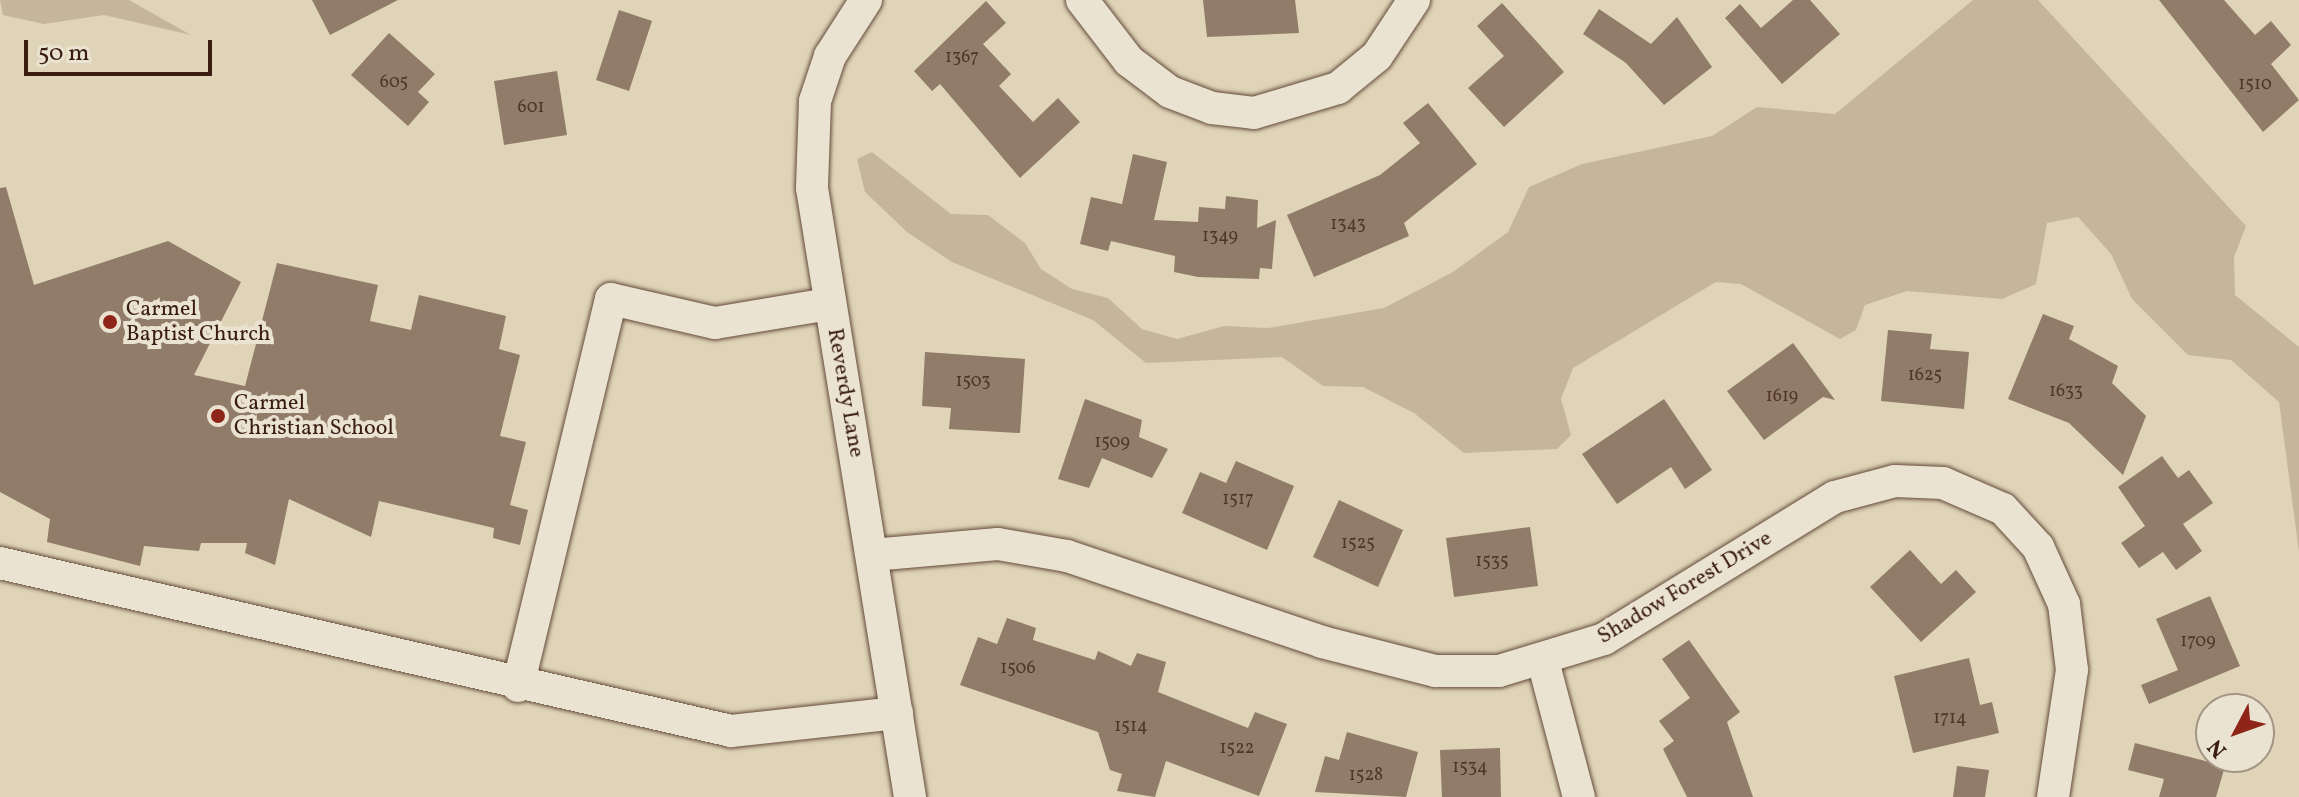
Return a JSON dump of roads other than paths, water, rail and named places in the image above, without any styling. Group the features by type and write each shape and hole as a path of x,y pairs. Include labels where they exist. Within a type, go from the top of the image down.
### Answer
{"street":[{"name":"Reverdy Lane","path":"866,0 830,56 815,101 812,188 910,797"},
{"path":"1082,0 1129,61 1170,92 1212,108 1254,113 1338,88 1377,56 1414,0"},
{"path":"518,686 611,299 715,323 829,304"},
{"name":"Shadow Forest Drive","path":"872,555 998,544 1067,556 1322,642 1435,671 1543,661 1604,639 1835,497 1895,481 1943,483 2003,509 2038,547 2064,604 2072,670 2053,797"},
{"path":"0,563 518,686 731,731 897,713"},
{"path":"1543,661 1579,797"}],"place":[{"name":"Carmel Baptist Church","path":"110,322"},
{"name":"Carmel Christian School","path":"218,416"}]}
